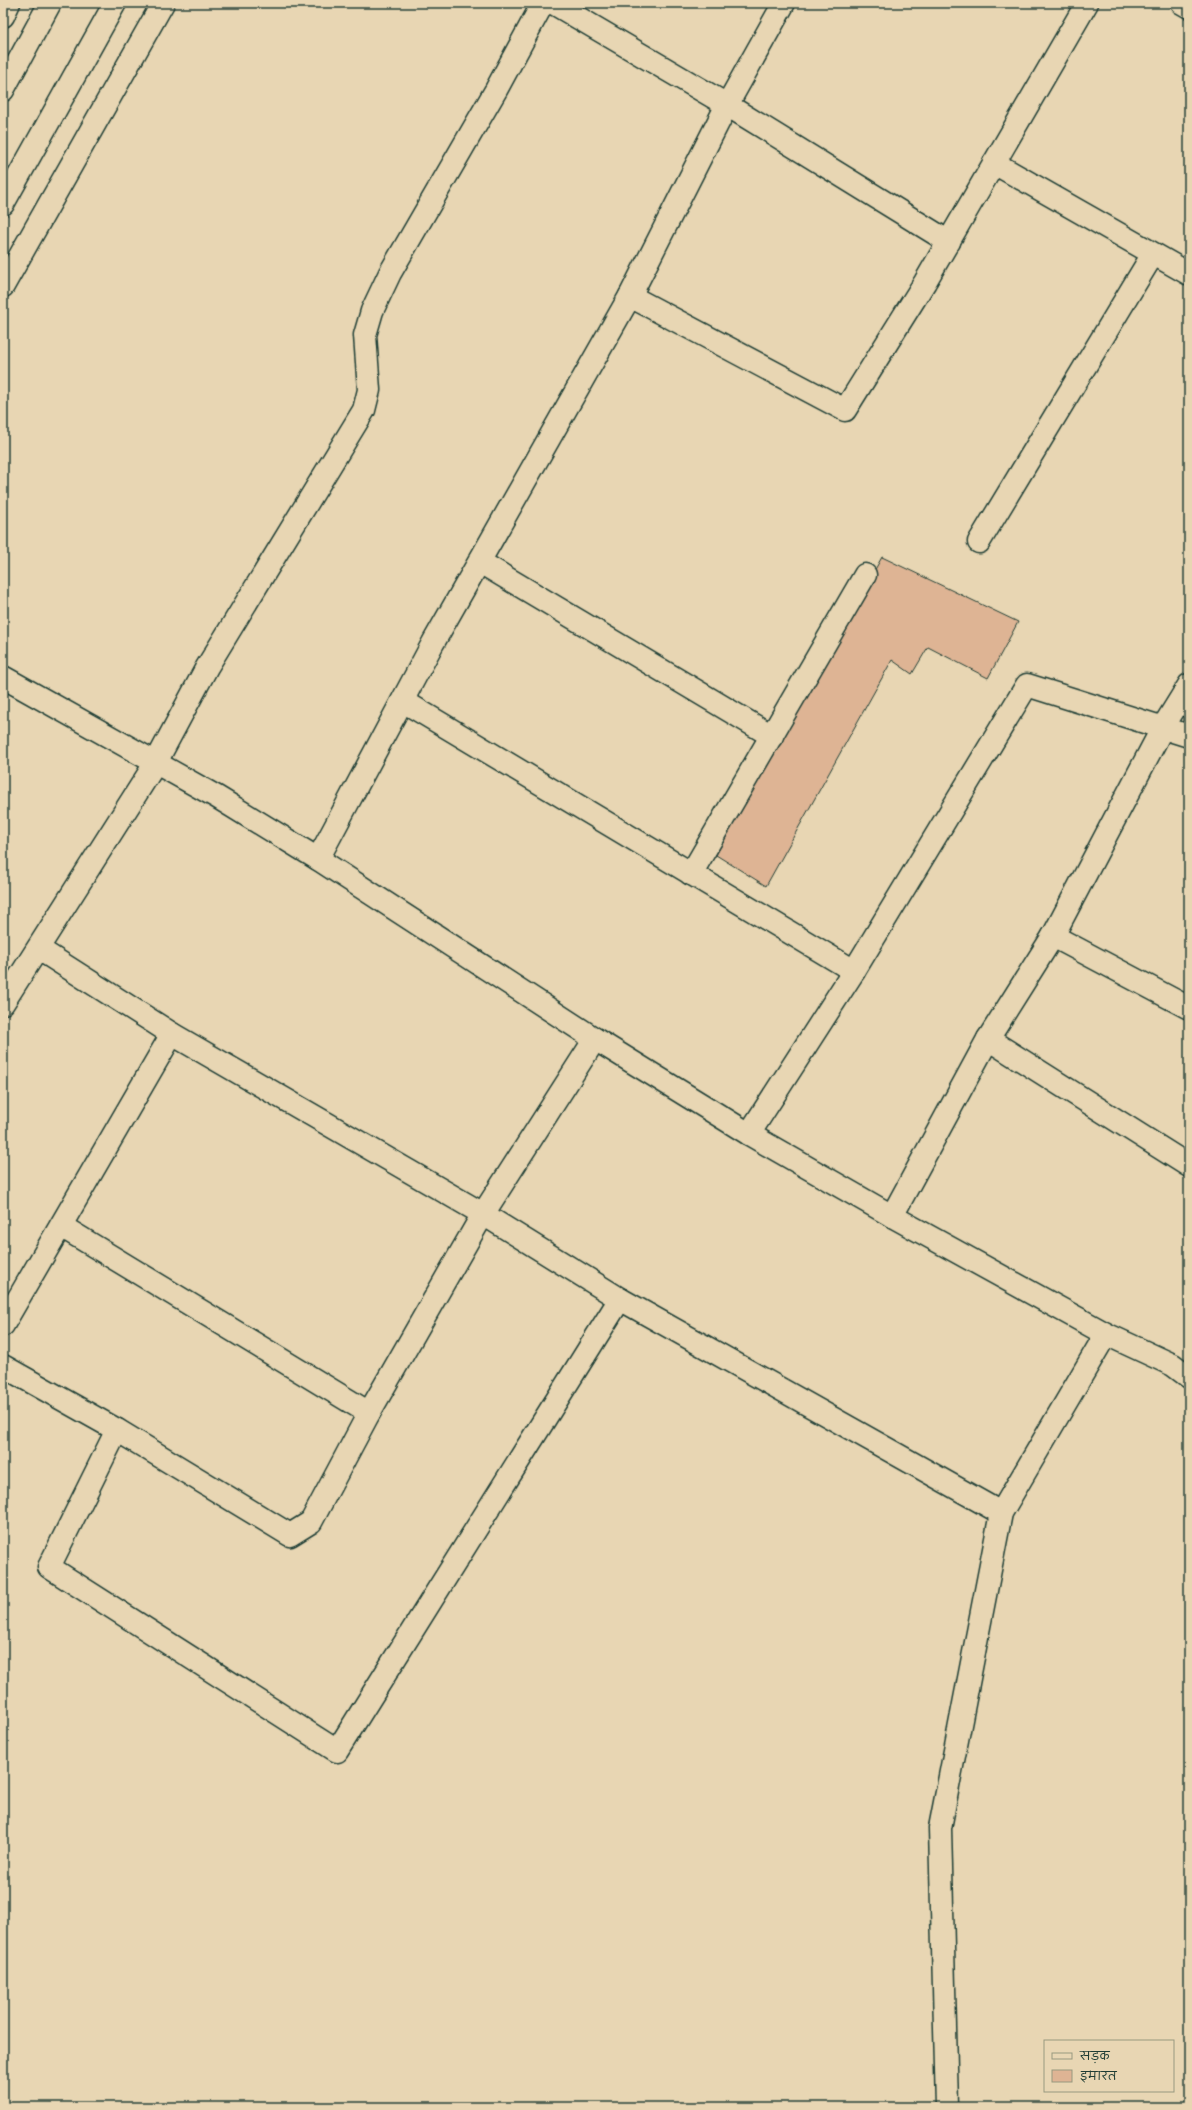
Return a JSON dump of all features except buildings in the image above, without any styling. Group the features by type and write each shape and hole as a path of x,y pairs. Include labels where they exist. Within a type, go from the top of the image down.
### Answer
{"street":[{"path":"3,16 9,3"},
{"path":"3,90 50,3"},
{"path":"3,204 115,3"},
{"path":"3,286 163,3"},
{"path":"3,1003 39,950 155,764 207,667 364,410 369,390 365,335 372,311 390,273 496,90 543,3"},
{"path":"553,3 728,105 949,242"},
{"path":"318,859 480,562 630,296 728,105 784,3"},
{"path":"630,296 846,410 949,242 1087,3"},
{"path":"1182,3 1189,7"},
{"path":"994,163 1189,274"},
{"path":"979,542 1153,254"},
{"path":"480,562 772,736"},
{"path":"691,874 865,575"},
{"path":"3,677 217,798 318,859 595,1039 749,1134 892,1216 1106,1334 1173,1365 1189,1377"},
{"path":"749,1134 854,971 1027,685 1189,736"},
{"path":"892,1216 988,1040 1053,936 1163,727 1189,685"},
{"path":"403,701 854,971"},
{"path":"1053,936 1189,1008"},
{"path":"39,950 172,1034 483,1214 620,1299 1001,1513"},
{"path":"3,1325 172,1034"},
{"path":"3,1366 117,1430 290,1535 311,1522 369,1413 483,1214 595,1039"},
{"path":"988,1040 1189,1166"},
{"path":"61,1226 369,1413"},
{"path":"117,1430 49,1567 337,1751 620,1299"},
{"path":"947,2107 940,1828 1001,1513 1106,1334"}]}
